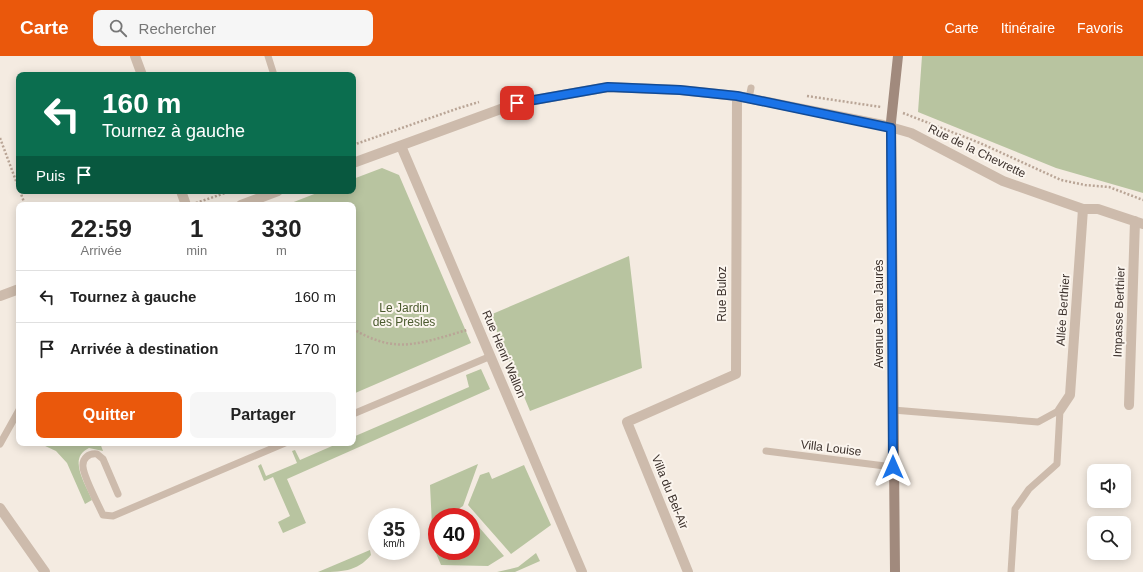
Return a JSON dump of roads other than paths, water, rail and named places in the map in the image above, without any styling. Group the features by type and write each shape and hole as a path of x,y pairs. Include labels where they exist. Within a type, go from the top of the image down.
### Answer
{"street":[{"path":"135,56 141,72"},
{"name":"Avenue Jean Jaurès","path":"895,572 891,128 898,56"},
{"name":"Rue de la Chevrette","path":"356,162 513,104 608,87 724,90 737,96 750,93 911,133 1003,181 1083,209 1098,209 1139,223"},
{"name":"Rue Buloz","path":"627,422 736,374 737,96"},
{"name":"Rue Henri Wallon","path":"401,146 582,572"},
{"path":"249,202 270,194"},
{"name":"Allée Berthier","path":"1060,410 1070,395 1083,209"},
{"name":"Impasse Berthier","path":"1129,405 1139,223"},
{"path":"0,296 16,290"},
{"name":"Villa du Bel-Air","path":"627,422 688,572"},
{"path":"0,508 45,572"}],"lane":[{"path":"268,56 273,72"},
{"path":"356,413 491,356"},
{"path":"893,410 1038,422 1060,410"},
{"path":"1011,572 1015,509 1029,489 1057,464 1060,410"},
{"path":"0,444 16,415"},
{"path":"118,494 103,459 94,454 86,456 83,468 103,515 113,516 278,446"},
{"name":"Villa Louise","path":"766,451 893,467"}],"park label":[{"name":"Le Jardin des Presles","path":"404,315"}]}
